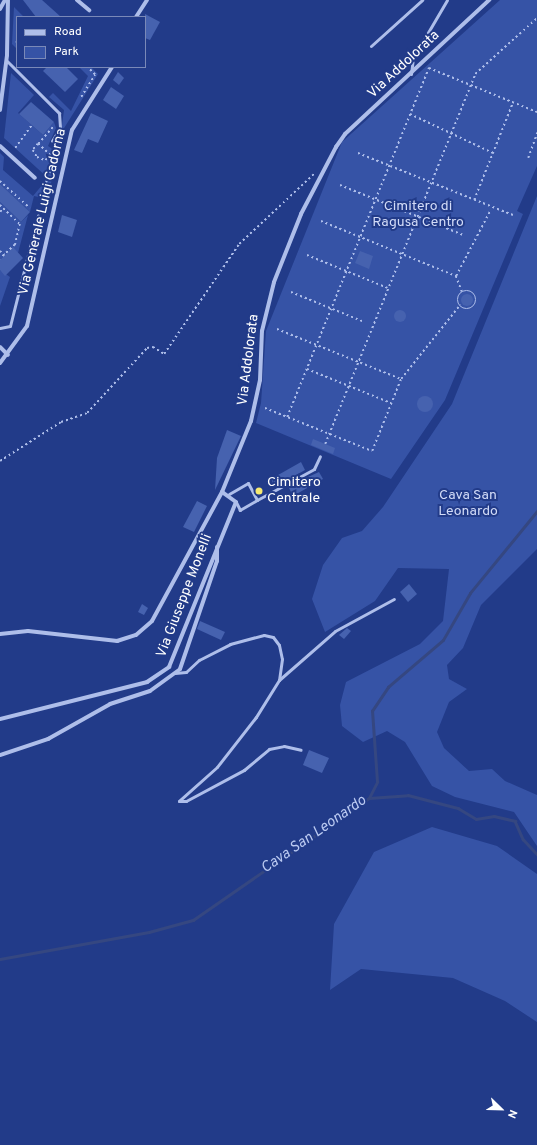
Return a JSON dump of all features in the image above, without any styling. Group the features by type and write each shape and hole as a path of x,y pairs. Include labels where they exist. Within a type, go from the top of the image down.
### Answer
{"street":[{"path":"0,9 7,0"},
{"path":"0,110 6,61 7,0"},
{"path":"78,0 89,10"},
{"path":"137,16 147,0"},
{"name":"Via Addolorata","path":"0,634 45,632 105,641 126,638 140,632 159,609 222,492 257,401 262,331 274,282 301,214 327,166 345,134 489,0"},
{"name":"Via Generale Luigi Cadorna","path":"0,362 8,355 27,326 72,130 111,68"},
{"path":"0,146 35,178"},
{"path":"0,347 8,355"},
{"path":"222,492 229,494 236,502"},
{"name":"Via Giuseppe Monelli","path":"0,719 147,682 169,667 216,544 236,502"},
{"path":"0,755 48,739 110,704 150,691 175,673 184,662 217,561 216,544"}],"lane":[{"path":"371,46 422,0"},
{"path":"411,74 413,58 447,0"},
{"path":"6,61 59,113 60,128 52,141"},
{"path":"0,328 10,326 38,215"},
{"path":"236,502 240,510 314,469 320,456"},
{"path":"229,494 248,483 257,500"},
{"path":"301,750 284,746 269,749 244,770 179,802 217,767 279,680 335,631 394,599"},
{"path":"175,673 186,672 199,660 230,644 264,635 272,637 279,645 279,680"}],"path":[{"path":"325,444 475,74 537,18"},
{"path":"81,97 95,75 88,68"},
{"path":"287,417 429,68 537,112"},
{"path":"474,200 513,102"},
{"path":"410,114 493,153"},
{"path":"15,148 32,125"},
{"path":"51,156 45,160 37,157 33,150 55,125"},
{"path":"528,158 537,132"},
{"path":"38,144 54,158 50,181 41,197"},
{"path":"358,153 513,215"},
{"path":"0,461 61,422 87,413 147,348 153,347 164,354 239,244 314,173 327,166"},
{"path":"0,181 30,208"},
{"path":"340,185 464,235"},
{"path":"0,205 20,224 15,245 0,259"},
{"path":"0,212 3,208"},
{"path":"456,276 490,211"},
{"path":"321,221 456,276 462,292 458,300 460,306"},
{"path":"0,251 5,255"},
{"path":"307,255 388,288"},
{"path":"291,292 362,321"},
{"path":"460,306 468,309 476,302 471,292 462,292"},
{"path":"265,408 372,451 401,379 460,306"},
{"path":"277,329 401,379"},
{"path":"307,369 391,403"}],"green space":[{"name":"Cimitero di Ragusa Centro","path":"500,0 537,0 537,166 517,211 523,214 445,400 391,479 256,423 261,403 266,331 342,142"},
{"path":"14,7 23,16 16,16 16,48 12,44"},
{"path":"80,68 92,68 98,74 61,133 64,110 49,97 53,93 71,111 88,76"},
{"path":"11,73 34,95 18,113 43,135 54,122 56,128 48,146 57,152 48,199 34,196 30,212 0,184 0,153 4,157 3,170 33,196 48,178 4,138"},
{"name":"Cava San Leonardo","path":"537,196 537,549 481,605 463,648 447,665 449,679 467,689 449,702 437,732 444,748 469,771 492,769 505,781 537,795 537,846 514,812 455,797 432,786 405,742 387,731 363,742 342,726 340,705 346,682 420,644 443,621 449,569 398,568 375,601 325,632 312,599 323,565 342,538 362,531 383,507 452,404"},
{"path":"0,202 21,222 28,215 18,253 13,248 0,260"},
{"path":"0,270 10,277 0,306"},
{"path":"432,827 497,846 537,874 537,1022 505,1001 453,978 361,969 330,990 334,924 374,852"}],"building":[{"path":"23,0 42,0 60,16 35,16"},
{"path":"145,14 160,22 150,40 146,38"},
{"path":"46,68 67,68 78,79 65,92 43,71"},
{"path":"118,72 124,78 119,85 113,80"},
{"path":"111,87 124,96 116,109 103,100"},
{"path":"31,102 54,122 43,135 19,114"},
{"path":"91,113 108,121 98,143 88,139 82,153 74,150"},
{"path":"0,184 30,212 21,222 0,202"},
{"path":"62,215 77,220 72,237 58,232"},
{"path":"13,247 23,258 5,276 0,270 0,260"},
{"path":"360,251 373,256 369,269 355,263"},
{"path":"465,294 469,294 473,300 469,306 465,306 461,302 461,298"},
{"path":"398,310 402,310 406,316 402,322 398,322 394,318 394,314"},
{"path":"425,396 432,401 433,404 428,411 425,412 418,407 417,404 422,397"},
{"path":"227,430 241,436 215,490 217,458"},
{"path":"313,439 335,448 333,454 311,445"},
{"path":"301,462 305,470 275,487 271,479"},
{"path":"319,472 323,479 293,496 288,486"},
{"path":"197,501 207,506 194,532 183,527"},
{"path":"409,584 417,594 408,602 400,592"},
{"path":"142,604 148,608 144,615 138,612"},
{"path":"200,621 225,632 221,640 197,629"},
{"path":"347,628 351,631 344,639 339,635"},
{"path":"309,750 329,758 322,773 303,765"}],"waterway":[{"name":"Cava San Leonardo","path":"0,959 149,932 193,920 369,798 377,782 372,711 388,687 443,640 470,593 537,511"},
{"path":"369,798 408,795 458,808 476,819 494,816 515,821 523,839 537,854"}],"place":[{"name":"Cimitero Centrale","path":"259,491"}]}
